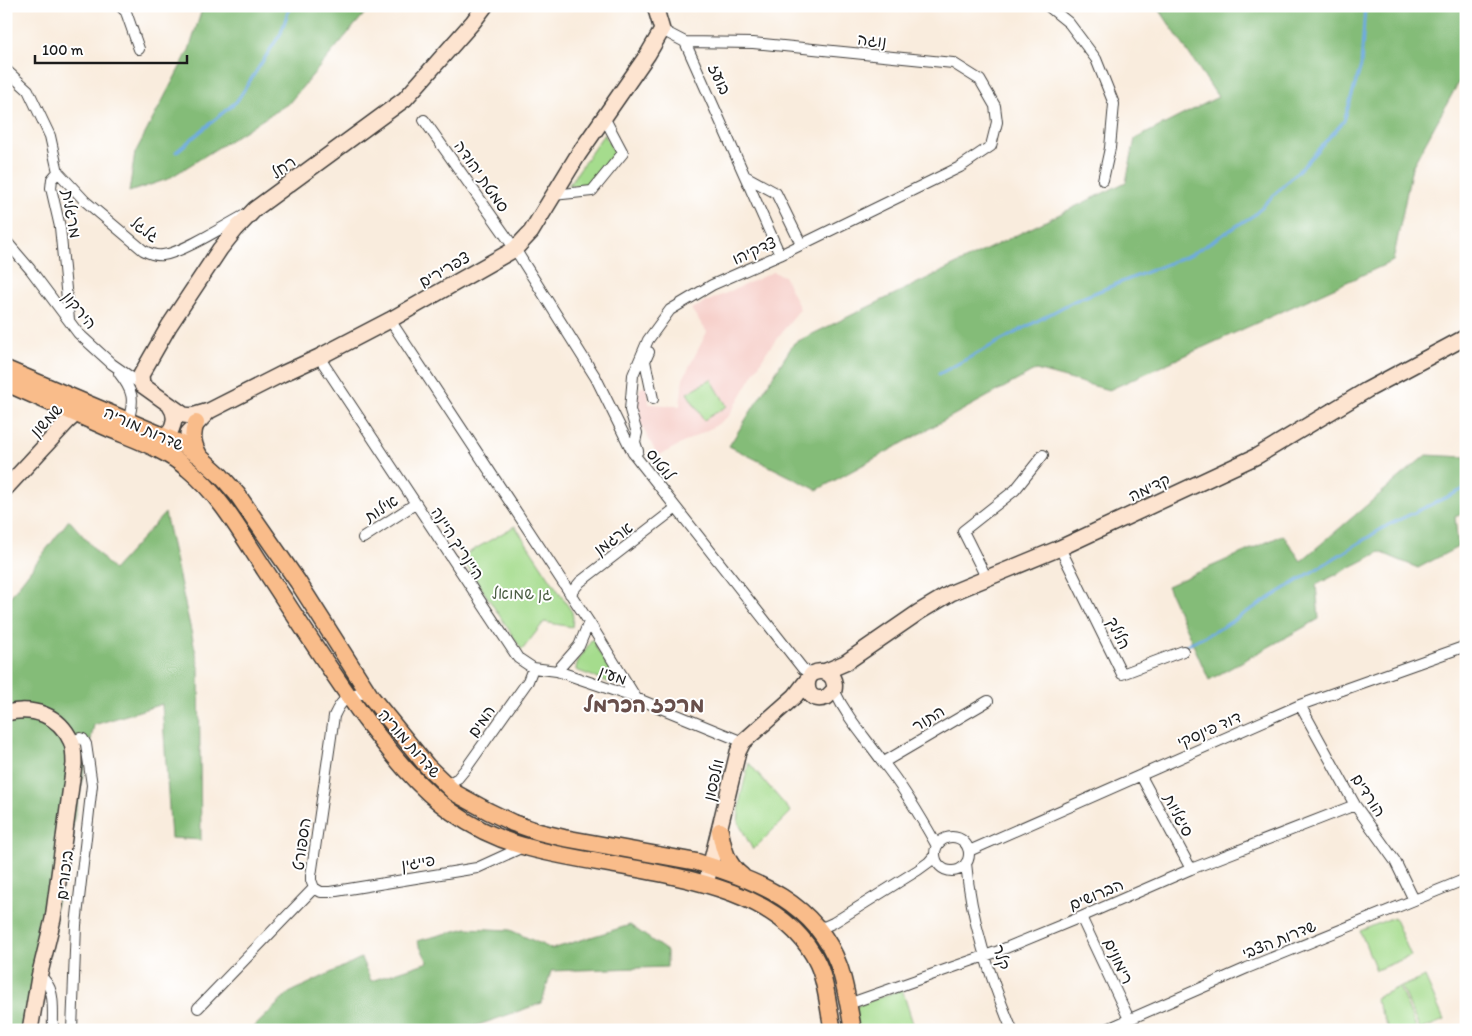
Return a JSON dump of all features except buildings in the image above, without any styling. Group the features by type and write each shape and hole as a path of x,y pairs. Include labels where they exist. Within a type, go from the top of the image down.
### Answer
{"main road":[{"name":"שדרות מוריה","path":"6,369 128,421 200,457 221,476 251,513 298,582 371,697 409,745 446,785 456,793 488,811 539,832 697,862 746,878 772,891 797,908 817,925 826,938 840,967 853,1030"},
{"name":"שדרות מוריה","path":"6,383 77,413 171,444 189,470 234,521 348,696 393,756 428,793 466,821 524,847 706,884 751,900 786,924 802,939 818,964 833,1030"},
{"path":"196,423 193,442 200,457"},
{"path":"720,831 724,852 728,861 737,872 746,878"}],"street":[{"path":"120,6 126,12 139,49"},
{"name":"רחל","path":"142,386 141,375 169,326 220,249 254,209 405,99 485,6"},
{"path":"655,6 662,30 685,42"},
{"path":"1048,6 1069,23 1096,59 1114,104 1110,148 1104,180"},
{"name":"צפרירים","path":"171,444 208,411 390,320 515,249 531,232 553,195 648,54 662,30"},
{"name":"נוגה","path":"685,42 753,43 953,63 980,80 995,106 997,122 991,146"},
{"name":"בועז","path":"685,42 780,255"},
{"name":"מרגלית","path":"6,70 28,90 50,136 58,172 52,179 51,188 60,227 69,321"},
{"path":"553,195 592,191 623,153 604,117"},
{"name":"סמטת יהודה","path":"424,120 515,249"},
{"name":"צדקיהו","path":"633,453 638,451 635,442 637,433 630,410 634,376 648,340 670,310 712,285 780,255 960,167 991,146"},
{"name":"גלגל","path":"58,172 85,200 144,250 157,255 178,251 254,209"},
{"path":"745,176 776,193 802,244"},
{"name":"הירקון","path":"6,241 30,268 87,342 112,364 142,386"},
{"name":"לוטוס","path":"515,249 596,378 633,453 803,669 822,684"},
{"path":"654,399 645,361 653,343 676,306"},
{"path":"390,320 589,622 636,698"},
{"name":"קדימה","path":"822,684 845,663 919,612 951,593 1060,548 1257,456 1367,390 1466,337"},
{"name":"היינריך היינה","path":"319,357 511,650 518,658 533,668 557,672"},
{"path":"112,364 132,394 132,407 128,421"},
{"path":"637,384 649,380"},
{"path":"142,386 181,414 188,416 208,411"},
{"name":"שמשון","path":"6,488 77,413 95,406"},
{"path":"170,406 175,418 171,444"},
{"path":"986,577 962,531 1015,490 1042,455"},
{"name":"אילות","path":"362,538 415,504"},
{"name":"ארגמן","path":"570,594 580,582 676,508"},
{"name":"הלילך","path":"1060,548 1122,674 1183,651"},
{"path":"557,672 579,646 589,622"},
{"name":"דוד פינסקי","path":"969,851 1300,705 1466,646"},
{"name":"המים","path":"446,785 454,781 467,767 528,681 533,668"},
{"name":"מעין","path":"557,672 636,698 743,742"},
{"path":"822,684 884,762 924,822 936,851 938,864 943,868 960,869 966,863 969,851 964,841 936,832 924,822"},
{"name":"וולפסון","path":"706,884 738,752 743,742 787,703 822,684"},
{"path":"348,696 360,692 371,697"},
{"name":"הספורט","path":"198,1008 314,888 311,876 332,727 338,708 348,696"},
{"name":"התור","path":"884,762 988,701"},
{"name":"הורדים","path":"1300,705 1355,805 1395,861 1414,900"},
{"name":"ביכורים","path":"6,713 19,709 33,710 44,714 63,729 71,742 74,764 53,919 30,1030"},
{"name":"ביכורים","path":"71,742 80,738 86,744 92,785 76,925 72,1030"},
{"name":"סיגליות","path":"1141,776 1191,869"},
{"name":"הברושים","path":"848,1008 854,1002 985,956 1191,869 1355,805"},
{"path":"817,925 824,926 833,923 930,862 940,841 949,837"},
{"name":"פייגין","path":"314,888 321,892 330,892 477,868 524,847"},
{"name":"קלר","path":"966,863 969,890 985,956 1012,1030"},
{"name":"קלר","path":"954,870 969,890"},
{"name":"שדרות הצבי","path":"1104,1030 1466,879"},
{"name":"רימונים","path":"1081,917 1128,1019"},
{"path":"40,976 48,983 52,990 53,1030"}],"shaded area":[{"path":"773,272 784,276 800,309 767,351 729,416 715,426 658,456 635,414 640,388 648,386 649,404 680,406 683,379 707,332 691,309"}],"green space":[{"path":"203,6 371,6 289,103 168,179 129,192 135,153 189,50"},
{"path":"1157,6 1466,6 1466,69 1412,167 1393,261 1109,390 1036,370 817,490 729,446 794,343 1126,182 1135,139 1218,97"},
{"path":"604,134 615,153 589,185 568,186"},
{"path":"711,379 727,406 704,420 687,393"},
{"path":"1426,455 1466,457 1466,512 1455,517 1458,547 1418,568 1380,552 1316,585 1319,619 1209,680 1167,586 1283,535 1301,561"},
{"path":"165,513 199,667 201,840 171,838 162,704 94,725 29,1030 6,1030 6,602 69,520 113,570"},
{"name":"גן שמואל","path":"515,526 572,612 573,618 572,627 544,622 522,650 461,557"},
{"path":"591,640 595,640 595,646 618,681 616,685 576,670 579,659"},
{"path":"749,763 791,812 753,850 738,822 741,795"},
{"path":"1394,917 1411,956 1376,970 1360,931"},
{"path":"630,925 667,951 667,967 551,971 542,1003 464,1030 379,1030 378,1027 368,1030 251,1030 289,993 361,958 371,981 428,962 417,941 467,928 510,930 552,949"},
{"path":"1425,977 1444,1020 1420,1030 1401,987"},
{"path":"1399,987 1417,1030 1389,1030 1375,998"},
{"path":"902,989 915,1030 858,1030 853,1013 857,1006"}],"waterway":[{"path":"176,152 237,101 281,33 290,6"},
{"path":"939,374 1074,301 1192,254 1254,215 1305,164 1344,121 1361,66 1365,6"},
{"path":"1182,647 1221,628 1388,525 1466,488"}],"district":[{"name":"מרכז הכרמל","path":"644,705"}]}
